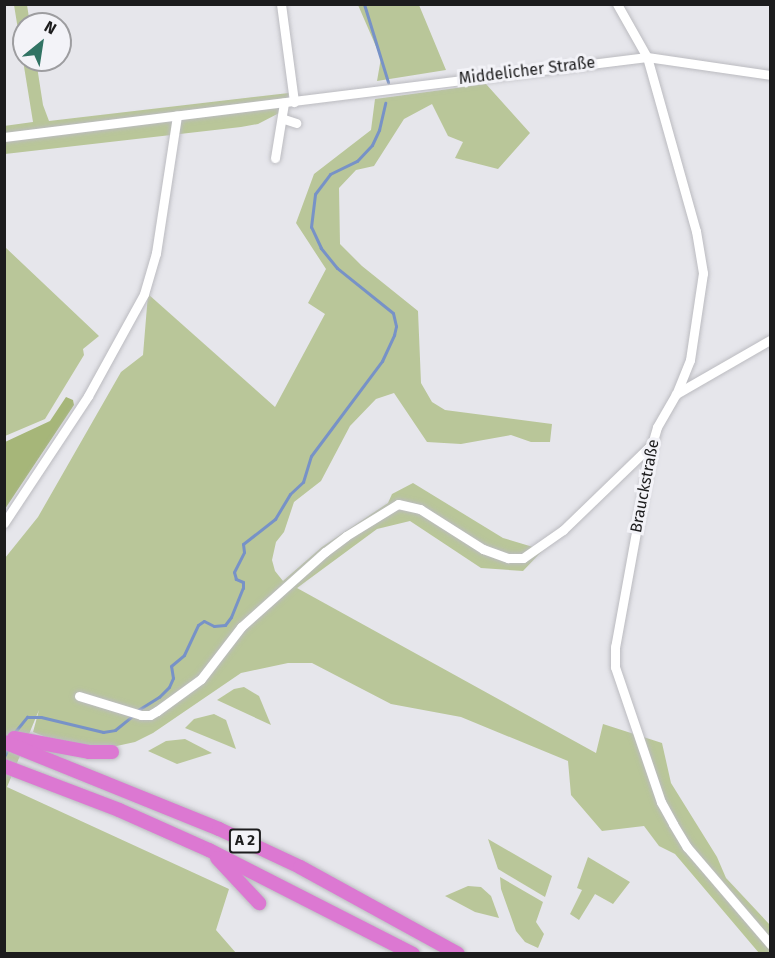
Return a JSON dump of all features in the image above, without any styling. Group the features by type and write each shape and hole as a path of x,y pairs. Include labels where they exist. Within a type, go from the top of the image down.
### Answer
{"highway":[{"path":"4,736 24,744 89,752 112,752"},
{"name":"A 2","path":"4,742 24,744 219,829 300,867 458,954"},
{"name":"A 2","path":"10,768 119,810 209,850 412,954"},
{"path":"209,850 259,903"}],"street":[{"path":"275,158 289,102 281,4"},
{"name":"Brauckstraße","path":"617,4 647,57 696,231 703,273 690,360 657,427 652,444 615,647 615,667 658,792 673,824 687,847 771,944"},
{"name":"Middelicher Straße","path":"4,137 511,72 647,57 771,75"},
{"path":"4,523 88,396 144,294 156,253 177,116"},
{"path":"284,119 296,123"},
{"path":"675,394 770,342"},
{"path":"80,696 141,715 150,715 157,711 201,679 241,627 325,552 346,536 398,504 420,508 483,549 508,558 523,558 563,530 652,444"}],"green space":[{"path":"14,5 27,5 28,12 15,12"},
{"path":"358,5 419,5 446,70 377,81 381,58"},
{"path":"25,72 38,72 43,105 49,121 289,93 285,110 258,124 5,154 4,126 33,122"},
{"path":"486,84 530,133 498,169 455,158 463,142 448,136 432,104 404,119 374,166 356,170 339,188 340,244 362,266 418,311 421,383 432,402 445,410 552,424 550,442 531,442 511,435 461,444 427,442 394,393 376,399 350,426 321,481 294,502 284,532 276,542 272,560 275,571 283,581 322,547 388,503 392,494 413,483 503,538 543,550 523,571 481,568 410,521 377,529 297,588 596,753 603,724 662,743 671,783 717,857 726,878 770,925 770,953 759,953 675,854 659,846 644,826 602,831 571,795 568,761 461,717 391,704 312,663 288,663 241,673 153,733 135,742 112,747 95,749 57,741 33,732 39,710 7,787 229,889 216,930 236,953 5,954 5,558 38,517 121,372 143,355 148,294 275,407 325,314 308,303 326,269 296,223 314,174 371,130 375,99"},
{"path":"5,247 99,336 83,349 84,355 45,419 5,436"},
{"path":"66,397 73,400 74,405 5,509 5,442 50,421"},
{"path":"244,687 259,696 271,725 217,700 234,689"},
{"path":"214,714 226,720 236,749 185,728 194,719"},
{"path":"185,739 212,753 177,764 148,751 166,741"},
{"path":"488,839 552,876 545,897 498,869"},
{"path":"588,857 630,882 613,904 595,894 579,920 570,914 582,890 577,888"},
{"path":"500,877 543,902 536,922 544,934 538,948 525,942 516,931 501,889"},
{"path":"468,886 481,887 491,896 499,918 475,912 445,896"}],"waterway":[{"path":"364,4 388,82"},
{"path":"138,710 159,697 169,687 173,678 171,666 184,655 198,625 204,621 214,626 225,625 231,617 243,588 243,582 236,579 234,572 244,552 243,544 275,519 290,494 303,482 311,456 382,361 394,335 396,326 393,313 337,268 321,248 311,227 315,194 330,174 357,161 372,145 379,130 385,103"},
{"path":"14,733 27,717 41,717 103,732 115,730 132,716"},
{"path":"4,757 8,748"}]}
